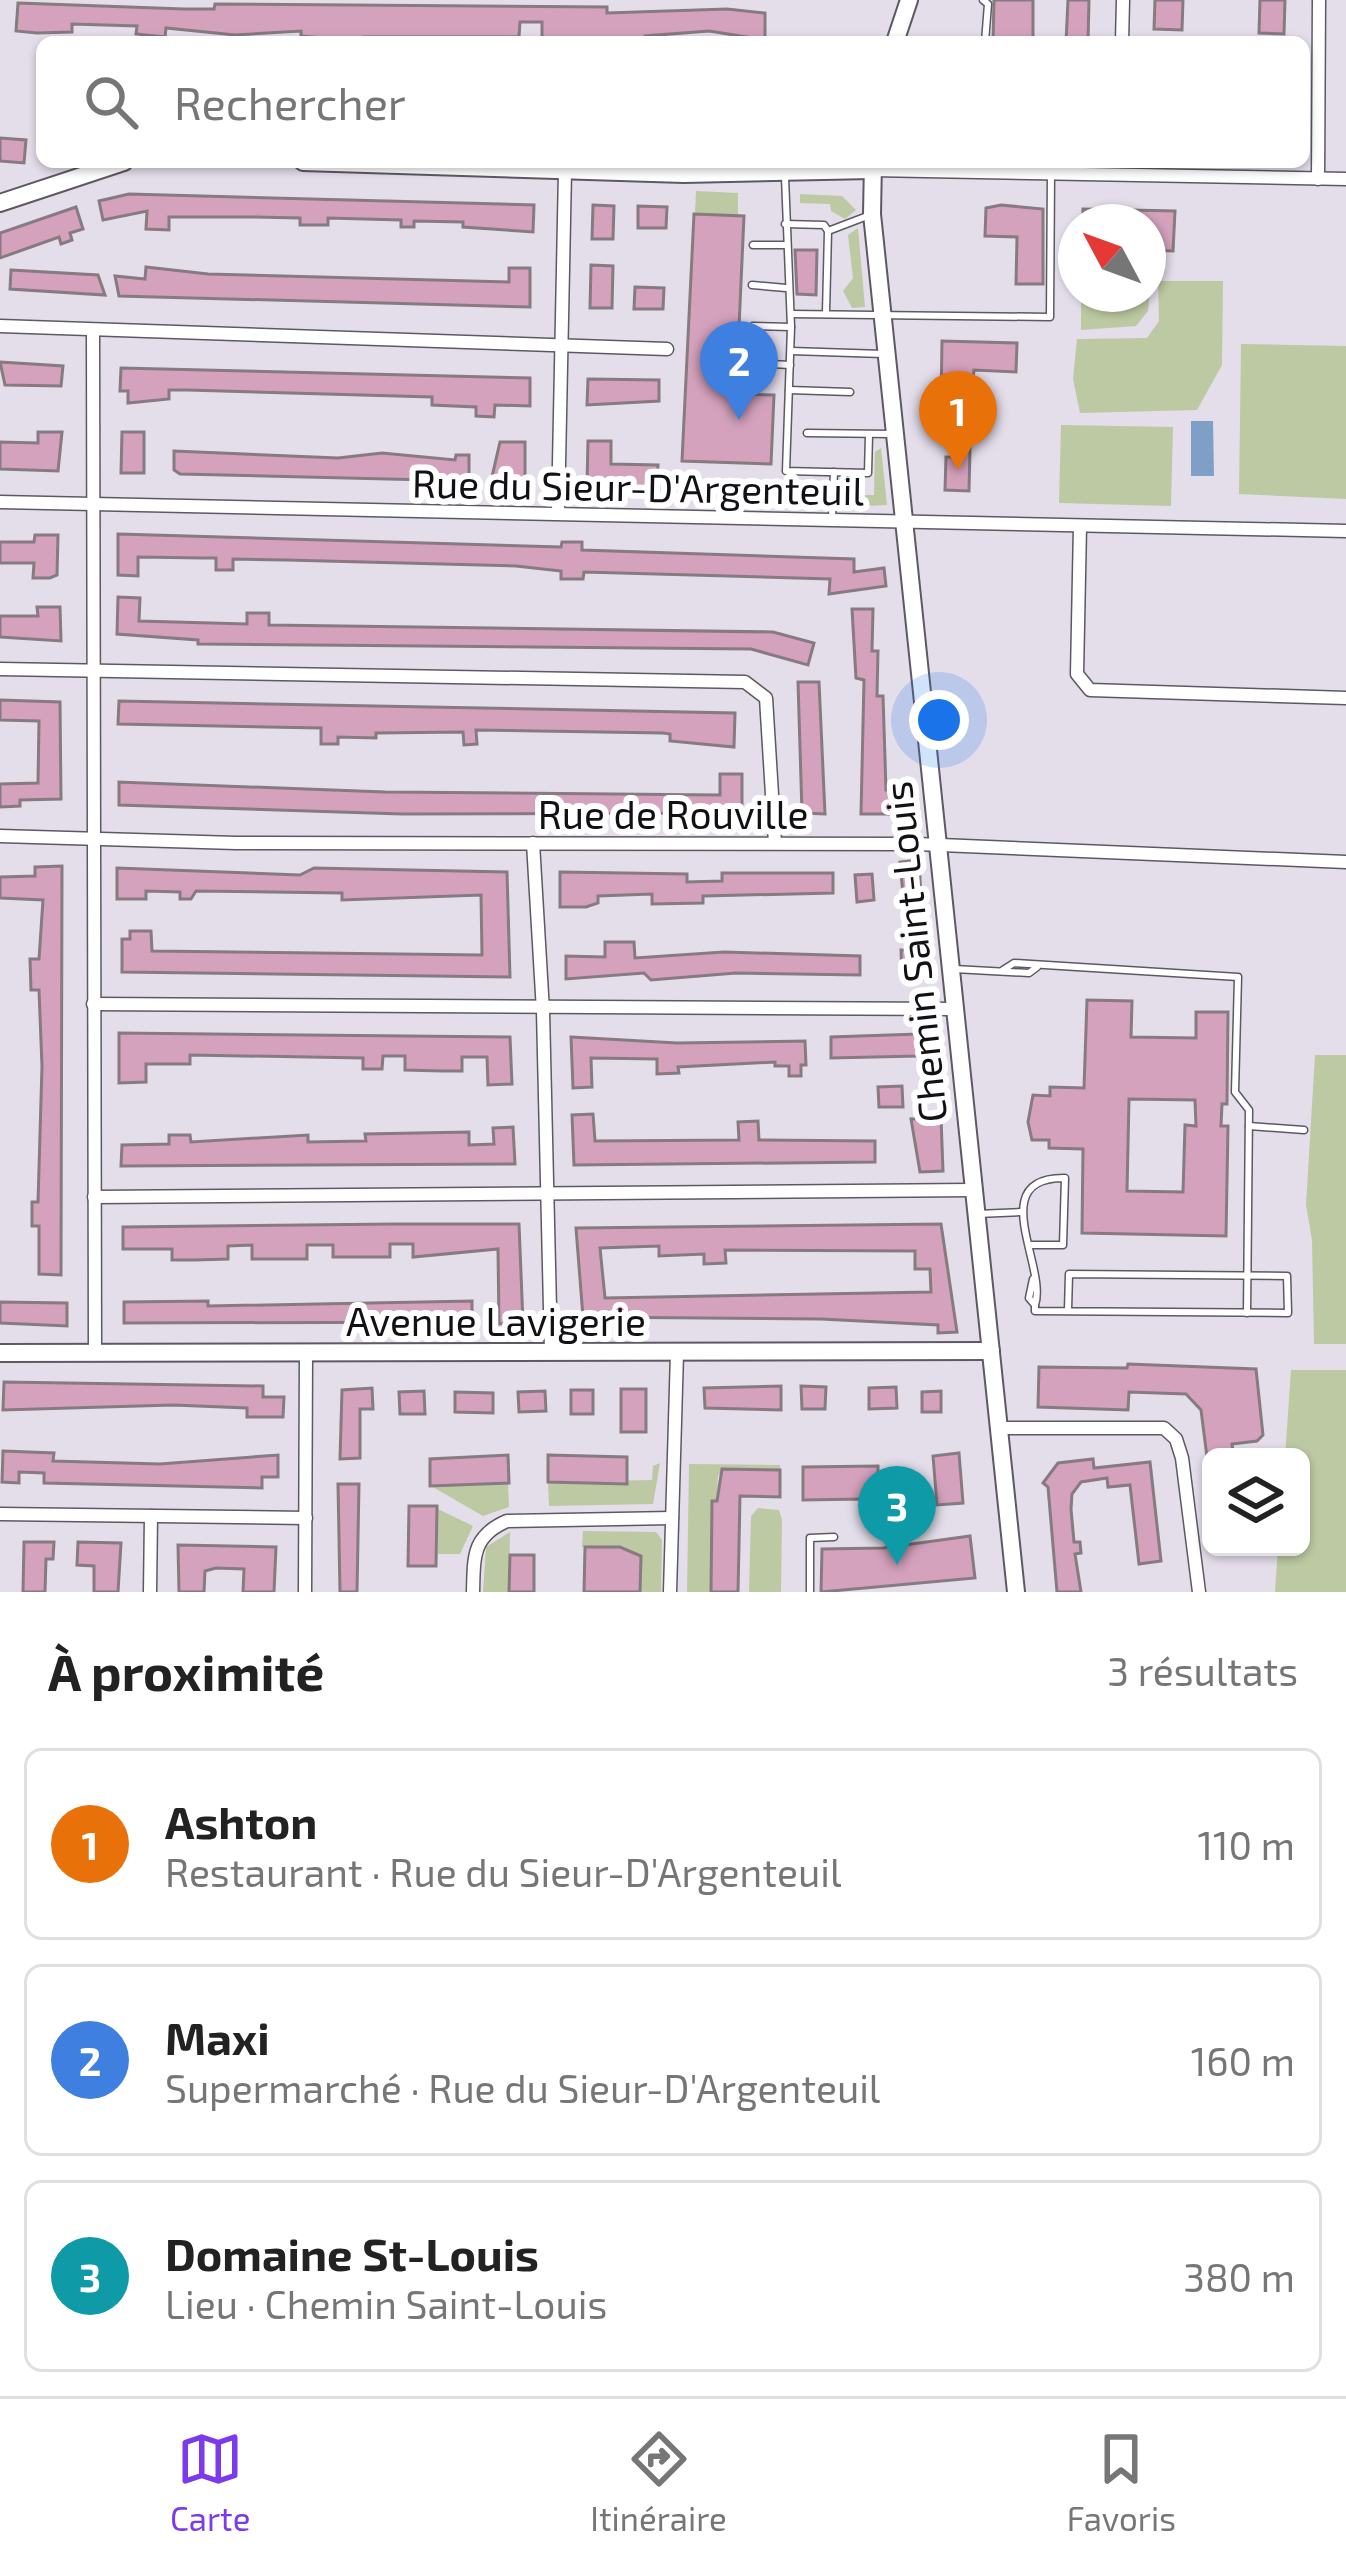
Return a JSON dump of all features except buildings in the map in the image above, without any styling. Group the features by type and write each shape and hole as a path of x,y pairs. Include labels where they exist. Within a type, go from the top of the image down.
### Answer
{"street":[{"path":"897,36 909,0"},
{"path":"1122,36 1123,0"},
{"path":"1318,179 1319,0"},
{"path":"0,203 106,168"},
{"path":"478,168 785,173 847,168"},
{"name":"Chemin Saint-Louis","path":"872,168 886,355 1016,1592"},
{"path":"932,168 1118,169 1346,179"},
{"path":"558,513 565,171"},
{"path":"0,326 667,349"},
{"path":"93,332 89,671 95,1353"},
{"name":"Rue du Sieur-D'Argenteuil","path":"0,502 1346,531"},
{"path":"1080,526 1077,674 1090,690 1346,698"},
{"path":"0,670 745,682 766,698 775,843"},
{"name":"Rue de Rouville","path":"0,836 937,844 1346,862"},
{"path":"532,843 543,1011 551,1351"},
{"path":"93,1004 543,1011 954,1009"},
{"path":"94,1197 972,1190"},
{"path":"305,1352 305,1592"},
{"name":"Avenue Lavigerie","path":"0,1353 991,1352"},
{"path":"670,1592 677,1353"},
{"path":"1000,1427 1163,1428 1176,1439 1182,1458 1199,1592"},
{"path":"0,1514 306,1518"},
{"path":"150,1592 151,1516"},
{"path":"473,1592 474,1548 488,1529 507,1521 672,1517"}],"lane":[{"path":"983,0 988,4 985,36"},
{"path":"790,314 882,311 1050,317 1052,172"},
{"path":"785,173 791,327 786,471 868,473 869,435"},
{"path":"828,231 872,214"},
{"path":"785,224 824,225 828,231 826,313"},
{"path":"753,244 785,245"},
{"path":"752,285 786,288"},
{"path":"753,326 791,327"},
{"path":"791,351 886,355"},
{"path":"751,363 790,364"},
{"path":"789,391 850,392"},
{"path":"807,433 894,434"},
{"path":"832,522 834,472"},
{"path":"950,969 1003,970 1012,963 1238,977 1235,1093 1250,1110 1247,1313"},
{"path":"1249,1126 1304,1130"},
{"path":"1029,1245 1064,1245 1065,1178 1042,1178 1032,1186 1021,1213 1033,1279 1029,1298 1035,1311 1288,1313 1286,1276 1069,1274 1068,1310"},
{"path":"975,1214 1021,1213"},
{"path":"810,1592 810,1538 834,1537"}],"green space":[{"path":"696,191 738,193 738,216 695,214"},
{"path":"800,194 842,196 856,210 845,219 831,211 830,204 800,203"},
{"path":"858,228 865,307 852,308 843,291 853,278 848,235"},
{"path":"1166,281 1223,281 1222,365 1197,410 1080,413 1073,379 1077,339 1147,338 1159,321 1159,312 1166,312"},
{"path":"1081,312 1147,312 1136,326 1081,330"},
{"path":"1241,344 1346,346 1346,499 1239,494"},
{"path":"1061,425 1173,427 1171,506 1059,503"},
{"path":"881,448 887,505 843,507 846,495 874,495 875,452"},
{"path":"1315,1055 1346,1055 1346,1344 1314,1344 1312,1240 1306,1205"},
{"path":"1291,1370 1346,1370 1346,1592 1275,1592 1277,1556 1310,1556 1310,1448 1286,1448"},
{"path":"660,1463 653,1504 549,1506 548,1482 652,1480 653,1466"},
{"path":"689,1464 780,1465 780,1470 722,1470 718,1476 711,1592 687,1592"},
{"path":"508,1483 509,1507 483,1516 431,1486"},
{"path":"758,1508 779,1510 782,1520 781,1592 749,1592 751,1516"},
{"path":"438,1509 473,1526 460,1554 438,1554"},
{"path":"583,1531 656,1532 662,1540 661,1592 640,1592 641,1557 619,1547 582,1547"},
{"path":"510,1532 509,1592 483,1592 486,1547"}],"water":[{"path":"1191,421 1213,421 1214,476 1191,476"}],"place":[{"name":"Maxi","path":"739,420"},
{"name":"Ashton","path":"958,470"},
{"name":"Domaine St-Louis","path":"897,1565"}]}
